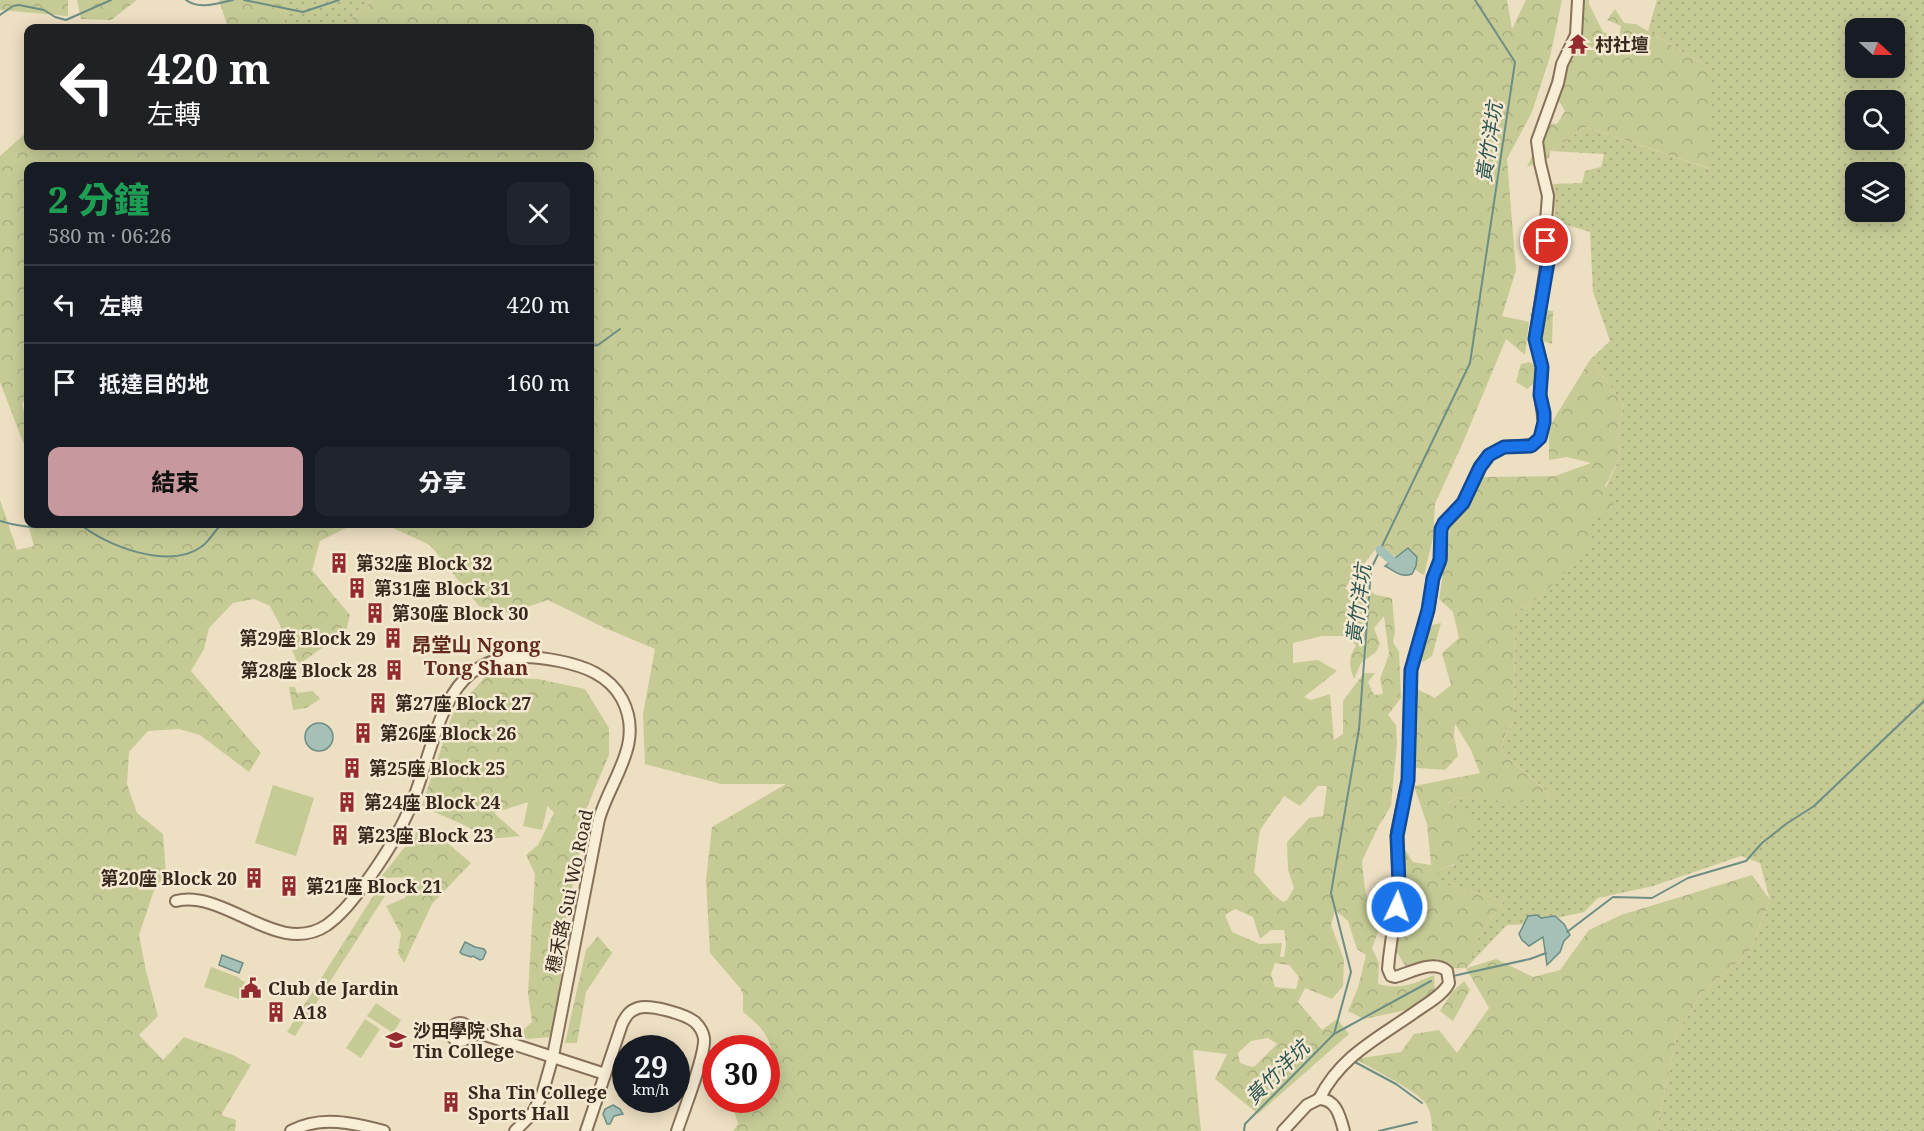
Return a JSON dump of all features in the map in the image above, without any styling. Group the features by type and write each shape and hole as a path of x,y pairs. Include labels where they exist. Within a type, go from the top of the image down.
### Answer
{"street":[{"path":"1319,1099 1333,1075 1353,1055 1426,1004 1449,983 1447,971 1438,966 1395,977 1389,972 1398,890 1397,832 1408,780 1408,716 1412,662 1419,645 1433,578 1440,560 1442,525 1463,503 1480,467 1489,455 1504,447 1533,445 1542,431 1544,413 1540,392 1543,371 1535,339 1548,262 1545,220 1548,199 1537,141 1558,83 1561,67 1576,35 1578,0"},
{"name":"穗禾路 Sui Wo Road","path":"176,901 194,899 284,933 305,933 325,926 343,913 389,850 412,801 444,709 455,689 467,676 482,665 507,658 548,659 588,669 610,683 621,697 628,713 631,739 626,757 608,795 600,819 553,1056 542,1095 532,1114 515,1131"},
{"path":"586,1131 627,1014 636,1008 653,1007 694,1021 704,1036 704,1044 676,1131"},
{"path":"469,1032 485,1035 605,1074"},
{"path":"1283,1131 1307,1105 1319,1099 1325,1099 1336,1108 1344,1131"},
{"path":"291,1131 311,1124 329,1122 384,1131"}],"green space":[{"path":"0,0 68,0 68,16 0,10"},
{"path":"77,0 137,0 111,20 81,19"},
{"path":"219,0 285,0 287,5 285,24 227,24"},
{"path":"285,0 373,0 346,24 285,24 287,5"},
{"path":"373,0 1507,0 1512,29 1526,0 1562,0 1550,57 1532,112 1507,159 1516,270 1502,316 1529,322 1525,355 1506,339 1435,504 1433,538 1424,575 1378,546 1345,588 1356,595 1365,588 1376,595 1392,598 1395,632 1393,642 1399,652 1401,698 1388,715 1396,725 1397,743 1391,806 1362,861 1365,891 1371,907 1385,910 1384,925 1378,932 1372,948 1379,963 1378,984 1407,985 1434,975 1435,991 1411,1009 1364,1019 1348,1011 1358,988 1366,955 1357,949 1348,921 1335,910 1331,925 1344,960 1343,986 1332,999 1305,988 1298,1002 1322,1030 1337,1019 1349,1034 1258,1114 1215,1079 1227,1054 1193,1050 1201,1131 733,1131 738,1124 735,1113 780,1113 780,1035 765,1035 743,1012 743,994 740,988 710,953 706,880 712,827 786,784 721,784 645,764 643,714 655,649 548,600 509,613 479,606 430,545 393,528 594,528 594,162 24,162 24,400 22,404 24,444 0,382 0,156 24,135 24,150 594,150 594,24 346,24","holes":["1384,616 1389,654 1380,679 1383,694 1374,695 1368,682 1375,673 1364,673 1343,701 1343,734 1334,740 1330,694 1311,700 1304,697 1337,671 1318,660 1293,663 1293,643 1322,636 1347,636 1356,646 1350,662 1354,679 1361,663 1376,652 1380,644 1374,628","1318,786 1327,786 1323,816 1309,818 1287,842 1288,870 1294,888 1287,900 1283,902 1254,872 1260,830 1284,796 1300,806","1235,909 1253,917 1260,939 1271,930 1284,930 1286,944 1284,957 1280,957 1282,943 1260,944 1232,932 1225,915","1275,963 1289,965 1299,977 1296,989 1275,987 1271,974","1268,1038 1277,1044 1255,1066 1240,1063 1238,1053 1251,1041"]},
{"path":"1572,0 1589,0 1603,32 1619,37 1621,26 1607,20 1615,9 1624,23 1636,24 1711,69 1711,169 1586,127 1550,151 1549,158 1527,167 1537,145 1537,122 1557,124 1565,111 1550,86 1571,26"},
{"path":"1657,0 1924,0 1924,1131 1656,1131 1678,1031 1702,993 1749,953 1770,900 1760,863 1741,856 1653,886 1598,898 1584,912 1530,924 1507,925 1466,968 1479,936 1504,901 1433,881 1439,870 1454,865 1446,804 1460,797 1485,799 1554,797 1502,753 1504,738 1514,722 1515,612 1541,596 1591,519 1620,457 1618,429 1624,404 1590,360 1610,341 1593,292 1590,232 1555,221 1553,184 1582,183 1585,171 1601,167 1604,154 1550,151 1586,127 1710,169 1711,69 1648,31"},
{"path":"1542,310 1553,311 1552,344 1543,341 1529,345 1534,340 1530,313"},
{"path":"1590,360 1624,404 1618,429 1620,457 1605,486 1616,510 1591,519 1588,549 1541,596 1515,612 1514,722 1504,737 1502,753 1555,798 1513,802 1460,797 1447,803 1476,821 1466,853 1456,862 1439,870 1434,881 1504,901 1479,936 1467,968 1496,959 1533,977 1560,970 1589,930 1621,915 1752,875 1770,900 1749,953 1702,993 1678,1031 1656,1131 1432,1131 1429,1110 1422,1099 1355,1059 1401,1052 1414,1034 1439,1030 1457,1053 1489,1008 1466,968 1408,970 1396,951 1399,840 1413,862 1431,865 1427,824 1414,786 1480,773 1471,750 1455,724 1454,736 1458,756 1445,770 1404,767 1415,688 1435,698 1451,685 1442,653 1459,638 1453,612 1439,599 1452,517 1478,477 1555,476 1591,463 1567,457 1549,460 1549,427"},
{"path":"1530,362 1546,374 1527,389 1516,382 1521,364"},
{"path":"0,500 17,550 34,546 29,528 346,528 320,541 312,570 350,615 346,631 298,665 270,606 254,599 233,603 209,628 204,649 191,671 261,753 249,772 200,735 179,729 148,731 129,752 127,784 137,813 163,834 166,873 153,893 139,935 158,1016 139,1035 163,1060 184,1037 233,1055 251,1065 221,1115 236,1120 235,1131 0,1131"},
{"path":"1441,623 1432,656 1423,662 1416,643 1422,627"},
{"path":"485,677 538,679 585,689 609,728 609,755 584,814 579,855 567,911 560,986 551,1037 527,1039 517,1035 532,1022 528,993 535,874 526,855 538,845 554,813 541,798 494,813 520,836 488,839 422,805 453,713"},
{"path":"289,687 295,687 297,693 313,691 320,699 306,708 293,710"},
{"path":"273,785 314,798 296,856 255,843"},
{"path":"531,790 550,794 542,830 523,826"},
{"path":"420,828 432,830 471,863 432,904 404,963 398,953 401,934 386,906 405,898 415,877 380,878"},
{"path":"377,890 385,896 295,1036 287,1032"},
{"path":"598,936 612,953 586,992 577,1043 565,1043 586,950"},
{"path":"211,967 245,982 239,999 204,987"},
{"path":"1464,981 1470,990 1453,1021 1440,1011 1452,992"},
{"path":"376,1003 401,1020 393,1033 367,1016"},
{"path":"365,1019 380,1029 361,1058 346,1048"}],"water":[{"path":"1408,548 1417,557 1412,574 1401,575 1385,566"},
{"path":"319,723 329,727 333,737 329,747 319,751 309,747 305,737 309,727"},
{"path":"1537,915 1541,918 1555,916 1564,924 1570,935 1564,941 1560,952 1547,965 1543,937 1529,946 1519,934 1528,916"},
{"path":"465,942 484,949 486,952 483,959 462,954 460,952"},
{"path":"222,955 243,963 239,973 219,965"},
{"path":"612,1106 612,1113 623,1114 614,1116 610,1124 607,1124 603,1114 605,1109"}],"waterway":[{"path":"0,15 13,6 19,5 44,10 55,17 66,20 111,0"},
{"path":"186,0 197,5 233,0"},
{"path":"244,0 303,12 339,0"},
{"name":"黃竹洋坑","path":"1244,1131 1245,1124 1334,1034 1351,972 1331,893 1359,729 1371,569 1470,363 1515,62 1475,0"},
{"path":"594,346 620,329"},
{"path":"0,521 24,526"},
{"path":"86,528 121,547 156,556 188,554 207,542 219,528"},
{"path":"1380,550 1401,569"},
{"path":"1567,932 1613,897 1652,898 1688,878 1746,861 1762,843 1814,806 1924,701"},
{"path":"1453,976 1530,959 1546,953"},
{"path":"1334,1034 1431,981"},
{"path":"1353,1061 1396,1084 1422,1103"},
{"path":"1379,1131 1417,1122"}],"place":[{"name":"村社壇","path":"1578,44"},
{"name":"第32座 Block 32","path":"339,563"},
{"name":"第31座 Block 31","path":"357,588"},
{"name":"第30座 Block 30","path":"375,613"},
{"name":"第29座 Block 29","path":"393,638"},
{"name":"第28座 Block 28","path":"394,670"},
{"name":"第27座 Block 27","path":"378,703"},
{"name":"第26座 Block 26","path":"363,733"},
{"name":"第25座 Block 25","path":"352,768"},
{"name":"第24座 Block 24","path":"347,802"},
{"name":"第23座 Block 23","path":"340,835"},
{"name":"第20座 Block 20","path":"254,878"},
{"name":"第21座 Block 21","path":"289,886"},
{"name":"Club de Jardin","path":"251,988"},
{"name":"A18","path":"276,1012"},
{"name":"沙田學院 Sha Tin College","path":"396,1040"},
{"name":"Sha Tin College Sports Hall","path":"451,1102"}],"district":[{"name":"昂堂山 Ngong Tong Shan","path":"476,656"}],"route":[{"path":"1397,907 1399,884 1397,836 1408,780 1411,670 1428,610 1433,578 1440,560 1441,529 1463,503 1480,467 1489,455 1504,447 1531,446 1540,438 1544,417 1540,395 1543,371 1535,339 1548,262 1546,241"}]}
